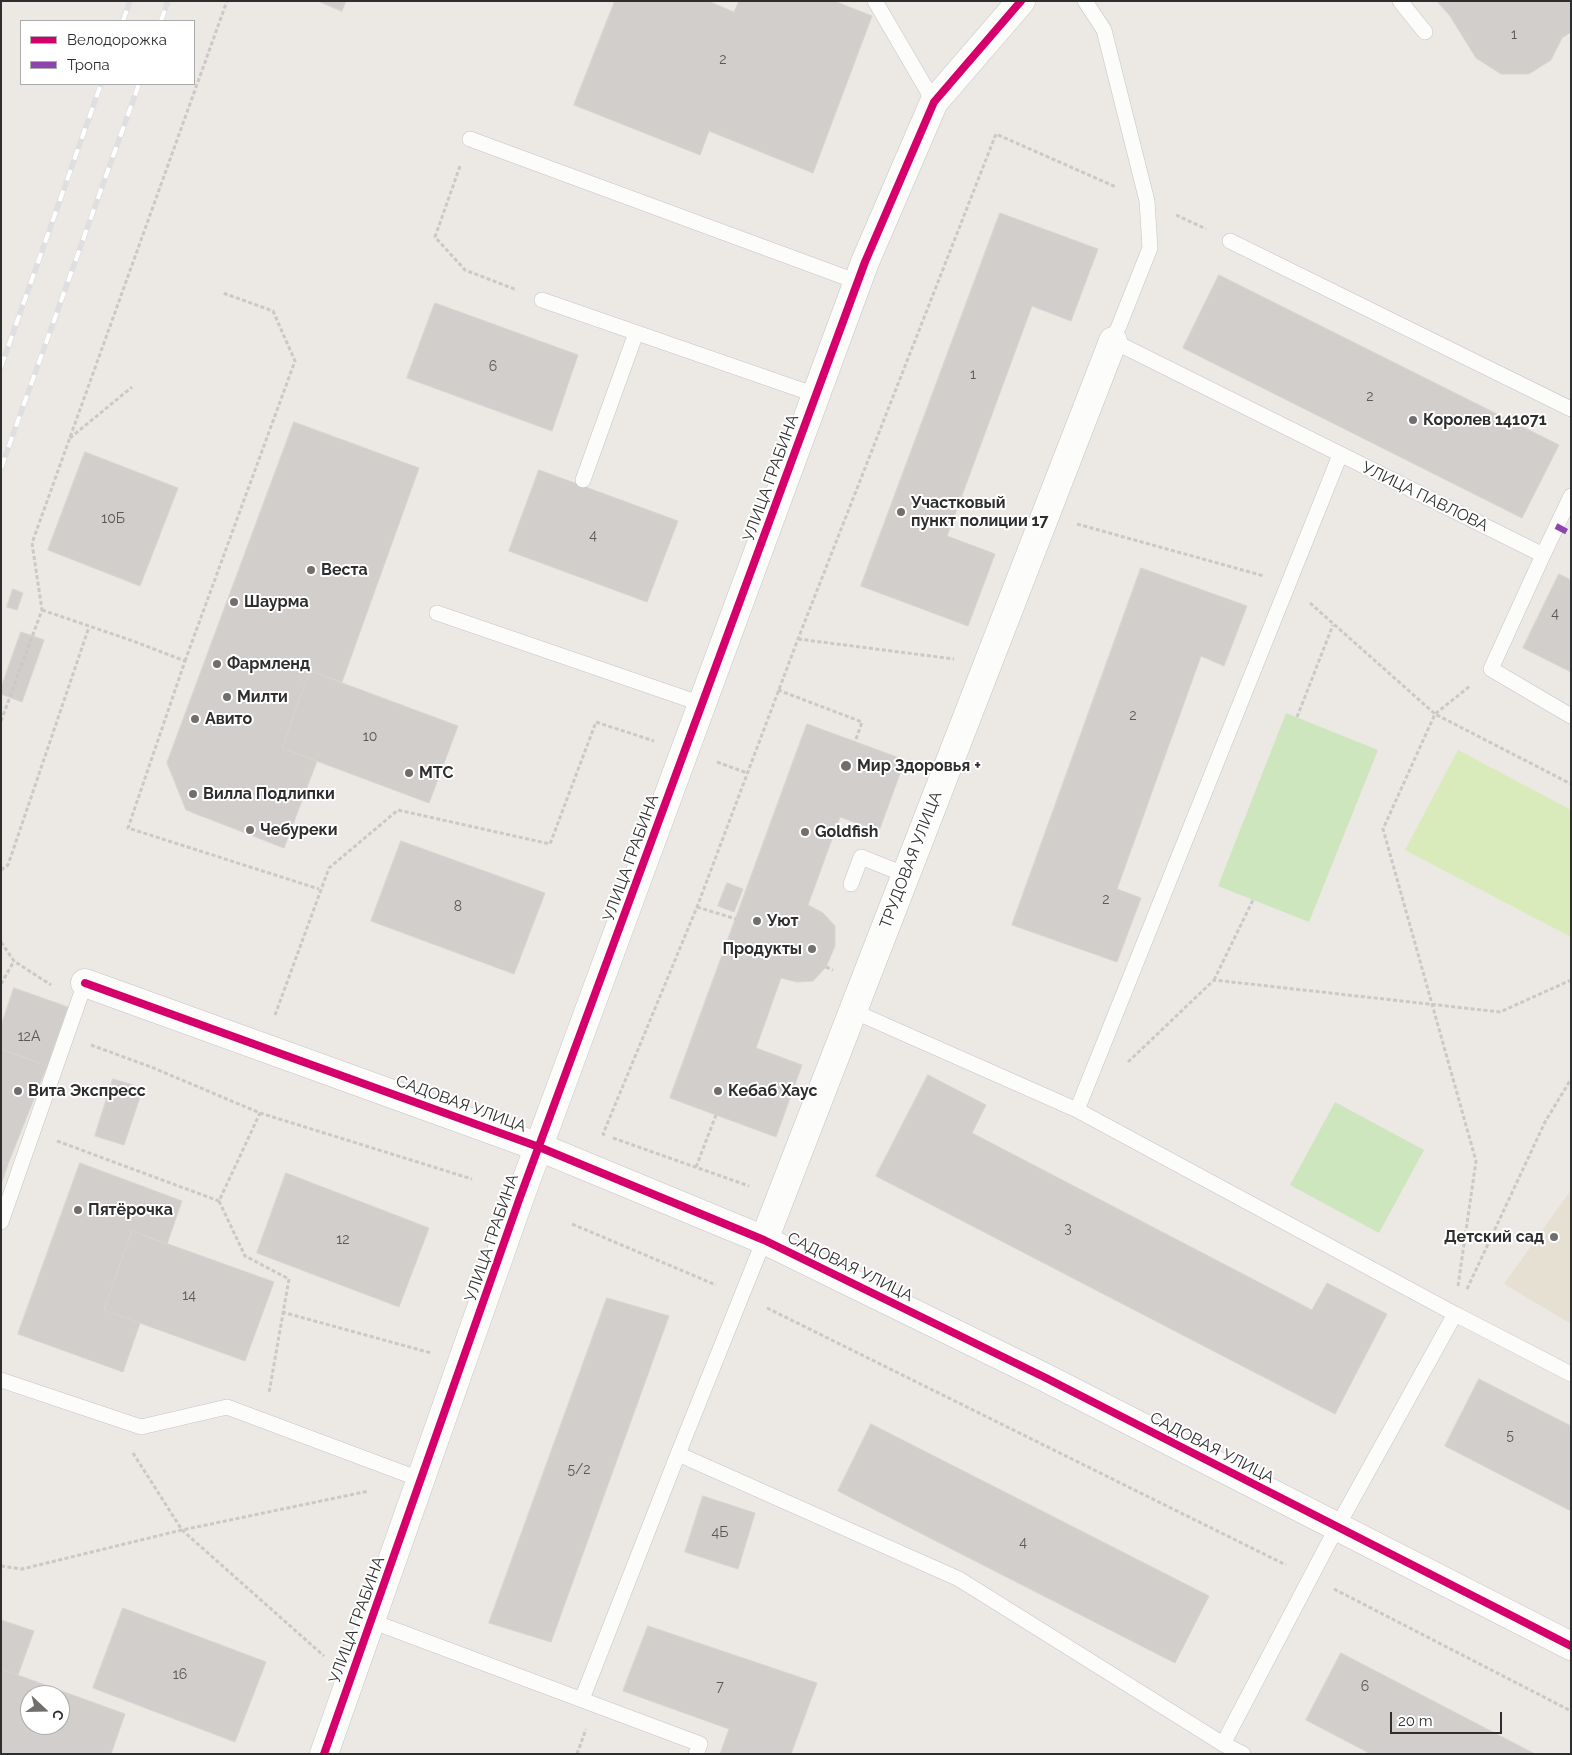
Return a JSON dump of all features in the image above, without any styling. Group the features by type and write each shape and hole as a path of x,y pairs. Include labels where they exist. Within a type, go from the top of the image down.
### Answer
{"street":[{"name":"УЛИЦА ГРАБИНА","path":"324,1754 539,1147 858,282 934,102 1021,1"},
{"name":"ТРУДОВАЯ УЛИЦА","path":"764,1240 1113,341"},
{"name":"САДОВАЯ УЛИЦА","path":"83,991 539,1147 764,1240 1044,1377 1571,1646"}],"lane":[{"path":"875,1 934,102"},
{"path":"1084,1 1104,30 1147,201 1150,248 1113,341"},
{"path":"1400,1 1425,32"},
{"path":"470,139 858,282"},
{"path":"1230,240 1571,409"},
{"path":"542,300 816,395"},
{"path":"583,480 636,333"},
{"name":"УЛИЦА ПАВЛОВА","path":"1113,341 1340,456 1542,555"},
{"path":"1077,1110 1340,456"},
{"path":"1571,496 1542,555 1491,670 1571,716"},
{"path":"437,613 702,704"},
{"path":"851,884 861,857 906,874"},
{"path":"1,1222 83,991"},
{"path":"853,1011 1077,1110 1455,1314 1571,1374"},
{"path":"582,1699 740,1295 764,1240"},
{"path":"1224,1744 1337,1527 1455,1314"},
{"path":"1,1380 141,1427 227,1407 422,1480"},
{"path":"678,1454 959,1579 1243,1754"},
{"path":"371,1621 700,1744 696,1754"}],"path":[{"path":"1,721 42,610 32,543 227,1"},
{"path":"780,1197 602,1134 697,907 778,690 996,134 1230,240"},
{"path":"470,139 435,236 465,270 542,300"},
{"path":"223,293 273,311 295,361 185,661 128,828 320,889"},
{"path":"69,438 132,387"},
{"path":"1046,515 1289,583 1333,625 1435,714 1571,784"},
{"path":"42,610 185,661"},
{"path":"1297,718 1333,625"},
{"path":"1,870 8,865 89,627"},
{"path":"798,639 988,663"},
{"path":"1455,1314 1476,1161 1384,829 1435,714 1491,670"},
{"path":"778,690 862,722 855,742"},
{"path":"283,1018 274,1015 329,868 398,810 550,844 596,722 747,773"},
{"path":"1127,1062 1214,980 1253,900"},
{"path":"697,907 736,919"},
{"path":"1,942 14,961 48,984 83,991"},
{"path":"1,984 14,961"},
{"path":"1214,980 1500,1012 1571,980"},
{"path":"66,1036 151,1067 260,1113 472,1179"},
{"path":"1455,1314 1545,1122 1571,1079"},
{"path":"219,1201 260,1113"},
{"path":"696,1168 716,1115"},
{"path":"88,1153 219,1201 245,1256 289,1279 265,1421"},
{"path":"572,1224 740,1295 1311,1577 1571,1712"},
{"path":"282,1312 463,1361"},
{"path":"110,1416 182,1530 350,1680"},
{"path":"1,1566 22,1569 182,1530 422,1480"}],"shaded area":[{"name":"Детский сад","path":"1571,1190 1571,1324 1504,1284"}],"green space":[{"path":"1286,713 1378,750 1309,922 1218,886"},
{"path":"1458,750 1571,810 1571,937 1405,850"},
{"path":"1335,1102 1424,1150 1379,1233 1290,1185"}],"building":[{"path":"318,1 346,1 342,11"},
{"path":"615,1 708,1 734,12 739,1 834,1 872,16 813,173 709,131 700,155 574,105"},
{"path":"1437,1 1571,1 1571,32 1562,38 1551,60 1529,74 1501,74 1476,58 1450,16"},
{"path":"1000,213 1098,249 1071,321 1032,306 947,536 995,554 968,626 861,586"},
{"path":"1219,275 1559,445 1522,518 1183,348"},
{"path":"435,303 578,355 552,431 407,378"},
{"name":"Веста","path":"294,422 419,468 342,682 310,671 282,748 317,761 284,848 186,810 167,763"},
{"path":"85,452 178,488 140,586 48,550"},
{"path":"539,470 678,521 647,602 509,551"},
{"path":"1141,568 1247,606 1224,666 1201,656 1117,889 1141,898 1117,962 1012,925"},
{"path":"1559,574 1571,580 1571,672 1523,648"},
{"path":"13,589 23,593 17,610 7,607"},
{"path":"21,632 44,640 22,702 1,694 1,688"},
{"path":"310,671 458,726 429,803 282,748"},
{"path":"807,724 905,760 879,831 840,817 808,905 823,913 835,926 835,946 826,967 813,981 797,982 781,978 756,1048 802,1065 776,1137 670,1098"},
{"path":"401,841 545,893 514,974 371,921"},
{"path":"727,883 743,889 734,912 718,906"},
{"path":"14,988 68,1007 47,1066 1,1049 1,1026"},
{"path":"1,1049 47,1066 8,1164 1,1161"},
{"path":"928,1075 986,1105 972,1133 1312,1310 1327,1283 1387,1314 1335,1414 876,1176"},
{"path":"113,1079 143,1088 124,1145 95,1136"},
{"path":"1,1161 8,1164 1,1185"},
{"path":"80,1163 182,1201 167,1244 132,1231 104,1310 140,1323 123,1372 18,1334"},
{"path":"286,1173 429,1228 399,1307 257,1253"},
{"path":"132,1231 274,1282 245,1361 104,1310"},
{"path":"607,1298 669,1316 551,1642 489,1623"},
{"path":"1479,1379 1571,1426 1571,1511 1445,1446"},
{"path":"871,1424 1209,1596 1175,1663 838,1491"},
{"path":"703,1496 755,1513 738,1569 685,1552"},
{"path":"123,1608 266,1662 235,1742 93,1688"},
{"path":"1,1620 34,1631 18,1675 1,1669"},
{"path":"648,1626 817,1683 791,1754 720,1754 729,1729 623,1691"},
{"path":"1341,1653 1535,1754 1371,1754 1306,1720"},
{"path":"1,1669 45,1685 20,1685 20,1735 70,1735 70,1694 125,1714 111,1754 1,1754"}],"railway":[{"path":"123,20 130,1"},
{"path":"161,20 168,1"},
{"path":"1,367 101,85"},
{"path":"1,468 139,85"}],"marked path":[{"path":"1556,526 1571,534"}],"cycle path":[{"path":"324,1754 519,1200 865,262 934,102 1021,1"},
{"path":"85,983 539,1147 764,1240 1044,1377 1571,1646"}],"place":[{"name":"Королев 141071","path":"1413,420"},
{"name":"Участковый пункт полиции 17","path":"901,512"},
{"name":"Веста","path":"311,570"},
{"name":"Шаурма","path":"234,602"},
{"name":"Фармленд","path":"217,664"},
{"name":"Милти","path":"227,697"},
{"name":"Авито","path":"195,719"},
{"name":"Мир Здоровья +","path":"846,766"},
{"name":"МТС","path":"409,773"},
{"name":"Вилла Подлипки","path":"193,794"},
{"name":"Чебуреки","path":"250,830"},
{"name":"Goldfish","path":"805,832"},
{"name":"Уют","path":"757,921"},
{"name":"Продукты","path":"812,949"},
{"name":"Вита Экспресс","path":"18,1091"},
{"name":"Кебаб Хаус","path":"718,1091"},
{"name":"Пятёрочка","path":"78,1210"},
{"name":"Детский сад","path":"1554,1237"}]}
